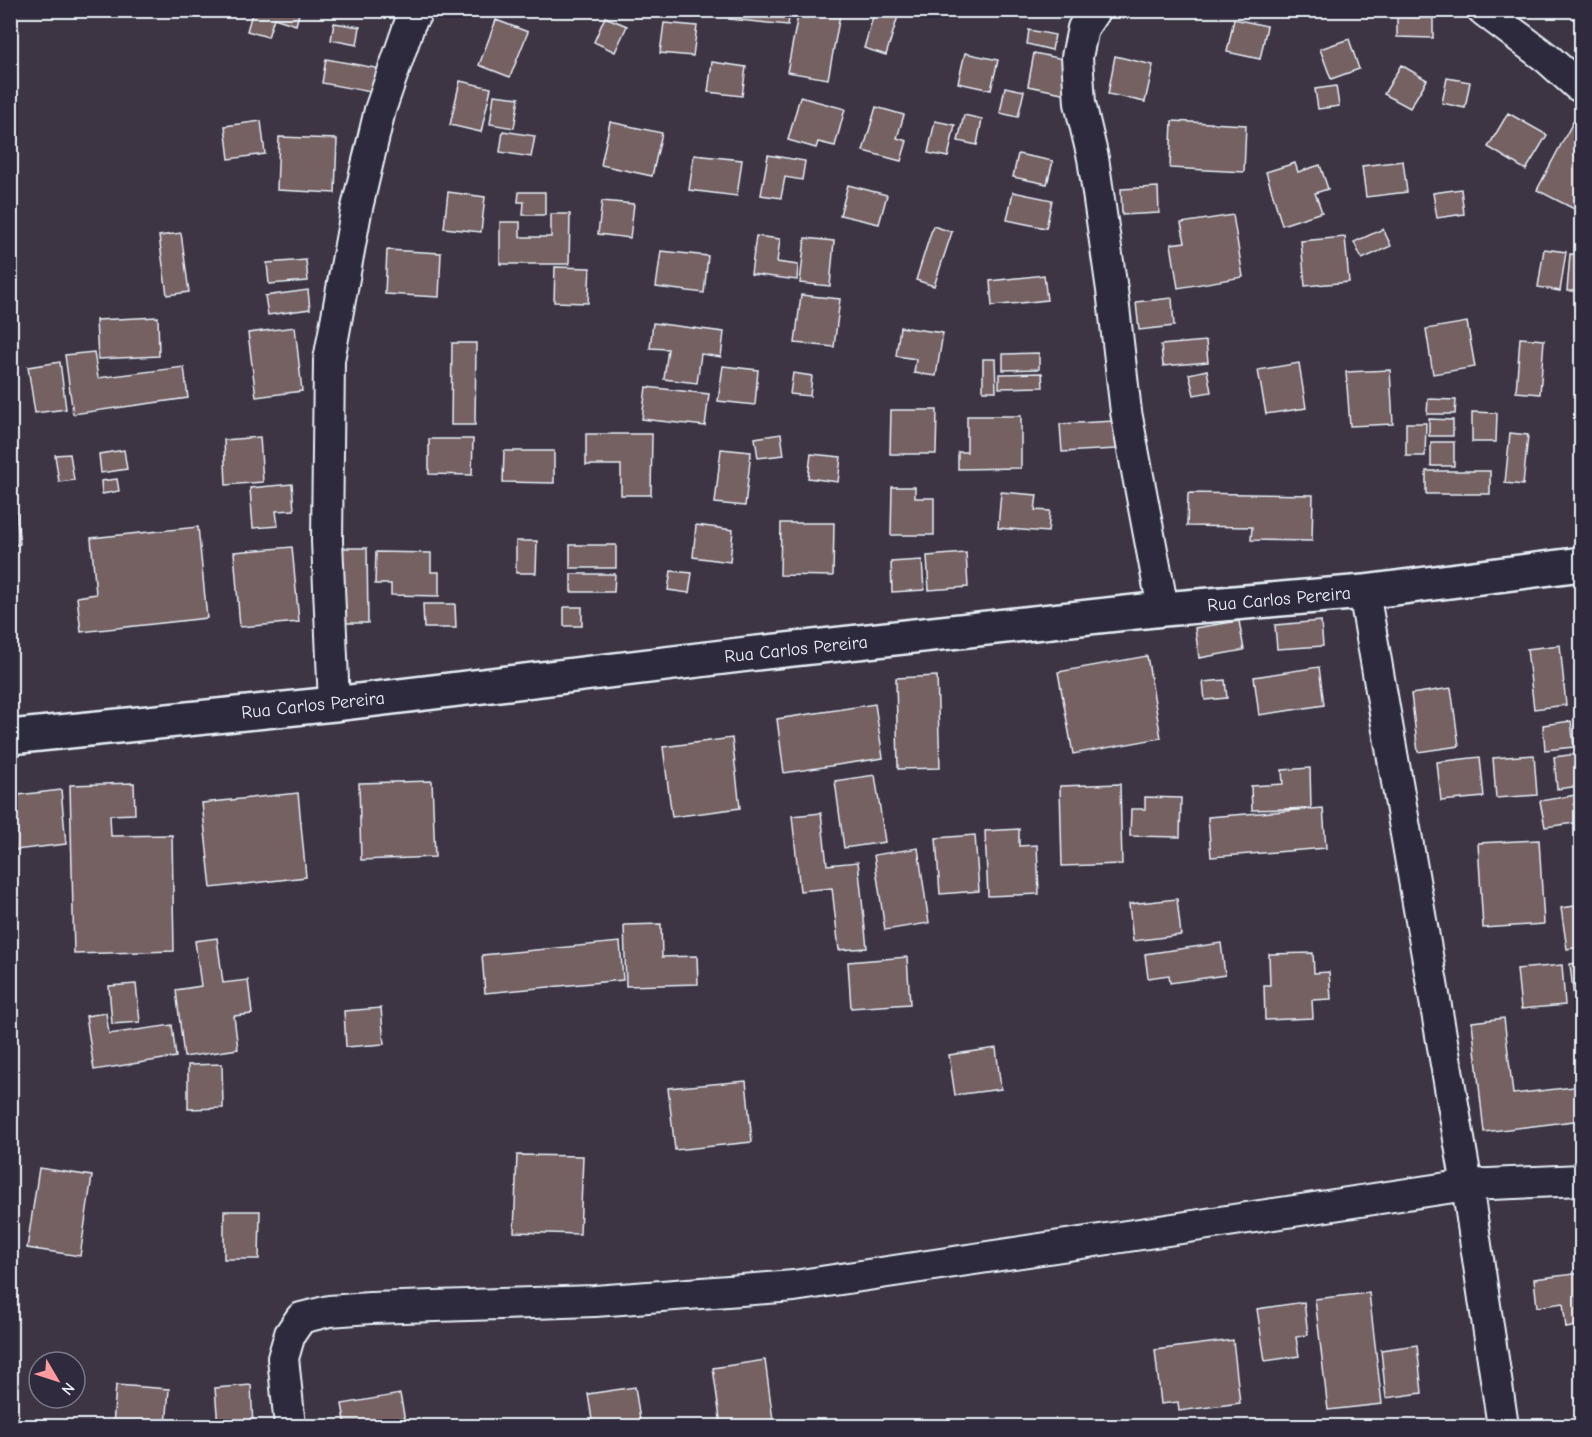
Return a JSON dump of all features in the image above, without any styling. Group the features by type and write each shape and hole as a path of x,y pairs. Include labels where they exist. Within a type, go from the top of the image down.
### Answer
{"main road":[{"name":"Rua Carlos Pereira","path":"10,736 334,704 748,654 1162,609 1364,592 1581,564"}],"street":[{"path":"334,704 327,541 329,360 356,212 380,110 410,23 418,10"},
{"path":"1095,10 1083,28 1077,57 1080,102 1095,169 1126,412 1162,609"},
{"path":"1483,10 1548,59 1581,88"},
{"path":"1364,592 1467,1185 1503,1426"},
{"path":"290,1426 283,1358 290,1334 301,1318 329,1311 596,1301 794,1286 1467,1185 1581,1180"}],"building":[{"path":"253,10 300,10 296,25 274,18 268,37 247,31"},
{"path":"730,10 790,10 788,25 729,19"},
{"path":"799,10 841,10 828,79 787,72"},
{"path":"875,10 898,16 886,55 864,48"},
{"path":"605,17 627,26 615,52 594,42"},
{"path":"1397,17 1433,18 1433,38 1397,37"},
{"path":"1234,19 1267,26 1260,59 1227,52"},
{"path":"496,20 528,32 510,77 479,65"},
{"path":"334,23 360,27 357,45 331,40"},
{"path":"664,23 697,26 693,56 660,53"},
{"path":"1029,30 1055,35 1052,50 1027,44"},
{"path":"1349,39 1359,69 1331,79 1320,49"},
{"path":"965,53 998,60 991,90 958,83"},
{"path":"1034,53 1073,61 1067,94 1028,86"},
{"path":"1115,56 1153,65 1145,102 1108,94"},
{"path":"326,59 387,70 382,94 322,83"},
{"path":"712,62 746,67 742,96 708,92"},
{"path":"1401,65 1427,80 1410,108 1384,94"},
{"path":"1447,78 1470,82 1465,108 1442,103"},
{"path":"460,81 491,88 481,132 450,125"},
{"path":"1336,86 1339,106 1318,109 1315,89"},
{"path":"1005,87 1024,91 1018,117 1000,113"},
{"path":"494,95 519,98 514,128 490,124"},
{"path":"800,97 845,109 835,146 818,142 816,148 788,140"},
{"path":"876,107 904,115 897,138 907,141 901,161 863,151"},
{"path":"1508,113 1547,135 1526,170 1488,147"},
{"path":"964,115 982,119 977,145 958,141"},
{"path":"261,121 265,154 229,159 225,126"},
{"path":"935,121 955,125 948,157 928,153"},
{"path":"1172,121 1246,125 1244,172 1170,168"},
{"path":"610,122 662,133 652,176 601,165"},
{"path":"1573,122 1582,126 1582,213 1537,190"},
{"path":"503,131 535,136 531,157 500,152"},
{"path":"279,137 337,139 335,193 277,190"},
{"path":"1018,154 1053,161 1047,184 1013,177"},
{"path":"694,155 742,160 737,196 689,190"},
{"path":"768,155 805,161 802,180 785,177 781,198 761,195"},
{"path":"1403,161 1407,192 1366,197 1362,166"},
{"path":"1295,163 1298,172 1320,165 1328,189 1315,193 1322,212 1282,225 1266,172"},
{"path":"848,185 887,195 879,224 840,215"},
{"path":"1158,187 1159,213 1122,215 1121,189"},
{"path":"1461,189 1464,214 1437,218 1433,193"},
{"path":"448,192 485,197 481,232 444,228"},
{"path":"519,192 545,192 545,215 523,215 524,202 518,202"},
{"path":"1013,192 1052,200 1046,228 1007,220"},
{"path":"602,201 634,204 630,238 598,234"},
{"path":"551,214 570,214 569,264 500,264 500,222 520,222 520,237 551,237"},
{"path":"1233,215 1243,277 1178,288 1171,244 1185,242 1181,223"},
{"path":"933,226 952,232 934,286 916,280"},
{"path":"1383,229 1391,246 1362,259 1354,242"},
{"path":"181,233 189,292 167,295 159,236"},
{"path":"756,236 780,239 777,262 798,265 797,280 751,274"},
{"path":"1345,237 1349,282 1305,286 1301,241"},
{"path":"805,238 834,241 830,286 800,283"},
{"path":"1544,249 1566,252 1560,291 1538,287"},
{"path":"387,250 441,253 439,297 385,294"},
{"path":"661,251 708,256 704,293 656,287"},
{"path":"1570,254 1582,255 1582,291 1567,291"},
{"path":"306,260 308,281 269,284 267,263"},
{"path":"555,267 590,268 588,303 554,302"},
{"path":"1044,275 1047,300 992,306 990,281"},
{"path":"308,290 310,309 268,315 265,296"},
{"path":"801,295 840,299 834,347 795,343"},
{"path":"1172,298 1174,326 1139,330 1136,302"},
{"path":"158,317 159,356 98,359 96,320"},
{"path":"1467,322 1475,367 1433,374 1426,329"},
{"path":"653,323 724,332 721,357 701,354 697,383 664,379 668,349 650,348"},
{"path":"295,327 302,391 256,397 248,333"},
{"path":"900,327 943,333 936,376 914,373 916,359 896,356"},
{"path":"1520,338 1544,340 1540,394 1516,392"},
{"path":"1206,341 1208,362 1163,366 1161,345"},
{"path":"452,343 476,343 475,425 451,425"},
{"path":"94,352 98,378 184,367 188,398 73,414 65,355"},
{"path":"1039,353 1039,369 1003,370 1003,354"},
{"path":"983,359 995,359 996,391 983,391"},
{"path":"60,362 66,409 35,413 28,367"},
{"path":"1299,363 1306,408 1266,414 1258,370"},
{"path":"723,366 758,370 755,405 718,401"},
{"path":"1207,370 1211,392 1194,395 1189,374"},
{"path":"1390,370 1393,424 1350,426 1346,372"},
{"path":"793,373 812,376 810,396 790,394"},
{"path":"1042,373 1043,387 999,388 999,374"},
{"path":"646,387 709,394 705,426 642,419"},
{"path":"1428,399 1456,400 1455,414 1427,414"},
{"path":"891,410 937,410 936,454 890,454"},
{"path":"1472,412 1497,413 1496,442 1472,442"},
{"path":"967,416 1021,416 1021,468 958,469 958,452 967,452"},
{"path":"1429,419 1453,420 1453,436 1429,436"},
{"path":"1114,421 1116,449 1062,452 1060,424"},
{"path":"1406,423 1426,423 1425,456 1406,456"},
{"path":"1510,433 1528,435 1523,485 1505,483"},
{"path":"586,434 652,434 651,495 621,495 621,465 586,465"},
{"path":"781,434 784,455 758,458 755,438"},
{"path":"260,437 263,482 226,485 224,440"},
{"path":"429,439 473,439 472,475 429,474"},
{"path":"1431,442 1454,442 1454,466 1431,466"},
{"path":"721,449 751,452 745,506 715,503"},
{"path":"124,450 127,469 101,473 99,454"},
{"path":"504,451 554,451 554,483 503,482"},
{"path":"70,454 74,480 59,482 55,455"},
{"path":"811,454 841,457 838,482 808,478"},
{"path":"1426,471 1490,471 1490,494 1426,494"},
{"path":"117,479 119,491 102,494 101,481"},
{"path":"292,484 294,510 276,511 278,526 253,528 250,488"},
{"path":"892,487 915,487 915,498 934,498 934,535 891,535"},
{"path":"1001,492 1037,495 1035,510 1050,511 1048,532 998,528"},
{"path":"1188,493 1313,495 1312,541 1251,540 1252,527 1187,526"},
{"path":"10,503 15,503 20,544 10,546"},
{"path":"781,523 834,523 833,576 780,575"},
{"path":"696,525 733,530 730,562 693,557"},
{"path":"198,527 207,618 81,632 77,597 96,594 91,538"},
{"path":"516,541 537,541 536,573 516,573"},
{"path":"570,545 616,545 616,568 570,568"},
{"path":"292,547 299,622 240,627 234,552"},
{"path":"335,548 367,548 368,623 336,623"},
{"path":"376,552 431,553 431,572 439,572 439,596 391,595 391,584 375,584"},
{"path":"966,553 968,587 929,590 927,556"},
{"path":"922,560 924,590 892,592 891,562"},
{"path":"671,571 692,573 689,593 668,590"},
{"path":"571,574 615,574 614,592 571,592"},
{"path":"423,604 455,604 456,628 424,628"},
{"path":"564,607 582,607 582,626 564,626"},
{"path":"1239,621 1244,650 1199,658 1195,628"},
{"path":"1321,621 1323,646 1277,649 1275,625"},
{"path":"1560,645 1566,705 1534,709 1527,649"},
{"path":"1147,656 1161,738 1073,754 1058,672"},
{"path":"1319,667 1324,705 1259,715 1254,677"},
{"path":"937,676 940,768 898,769 896,678"},
{"path":"1225,680 1227,698 1205,700 1203,682"},
{"path":"1451,688 1459,746 1418,752 1411,694"},
{"path":"875,704 883,758 784,773 777,719"},
{"path":"1571,721 1574,747 1545,750 1543,725"},
{"path":"732,738 740,808 672,817 663,747"},
{"path":"1577,754 1580,786 1557,789 1554,757"},
{"path":"1534,755 1537,795 1496,798 1493,758"},
{"path":"1480,757 1484,797 1441,801 1437,762"},
{"path":"1310,768 1311,808 1252,810 1251,786 1283,784 1282,770"},
{"path":"875,775 885,842 844,848 835,781"},
{"path":"432,781 435,857 361,860 359,783"},
{"path":"134,783 135,814 110,815 111,836 172,835 174,951 74,954 70,785"},
{"path":"1120,784 1122,864 1062,866 1060,786"},
{"path":"61,790 66,844 15,850 10,796"},
{"path":"298,793 306,877 211,888 202,803"},
{"path":"1582,794 1582,822 1545,827 1540,801"},
{"path":"1145,797 1181,798 1180,837 1130,836 1131,809 1145,809"},
{"path":"1323,808 1326,848 1211,857 1208,817"},
{"path":"821,813 827,865 858,862 867,948 839,950 832,888 800,891 792,816"},
{"path":"1019,829 1019,846 1037,845 1039,894 988,896 985,831"},
{"path":"975,835 979,891 940,894 936,838"},
{"path":"1539,840 1544,924 1483,928 1478,843"},
{"path":"918,848 929,923 885,930 874,855"},
{"path":"1177,899 1181,935 1133,941 1129,904"},
{"path":"1582,905 1582,947 1567,949 1561,908"},
{"path":"661,924 662,957 697,956 698,984 626,986 624,925"},
{"path":"217,938 223,983 248,980 252,1014 234,1016 238,1049 184,1057 176,990 201,986 195,941"},
{"path":"620,942 623,980 485,993 482,955"},
{"path":"1221,943 1225,975 1170,983 1169,975 1148,978 1145,954"},
{"path":"1313,953 1314,973 1329,972 1331,999 1312,1000 1313,1018 1265,1020 1264,985 1270,985 1269,954"},
{"path":"907,957 910,1004 851,1008 848,962"},
{"path":"1582,962 1582,1069 1570,964"},
{"path":"1562,965 1565,1005 1521,1009 1517,969"},
{"path":"136,984 140,1022 112,1024 109,986"},
{"path":"381,1008 384,1044 346,1047 344,1011"},
{"path":"106,1013 109,1034 172,1025 176,1057 94,1070 86,1016"},
{"path":"1504,1018 1513,1094 1582,1086 1582,1120 1484,1132 1472,1022"},
{"path":"996,1048 1001,1089 955,1095 949,1055"},
{"path":"222,1064 223,1108 188,1109 188,1065"},
{"path":"746,1081 752,1142 675,1150 668,1088"},
{"path":"517,1155 583,1156 580,1234 514,1232"},
{"path":"39,1168 92,1176 80,1256 27,1248"},
{"path":"224,1211 260,1211 259,1259 224,1259"},
{"path":"1582,1273 1582,1325 1566,1328 1563,1303 1537,1307 1534,1279"},
{"path":"1369,1293 1382,1404 1328,1410 1315,1299"},
{"path":"1304,1302 1308,1335 1296,1337 1299,1356 1265,1361 1257,1309"},
{"path":"1233,1340 1240,1403 1179,1411 1178,1402 1161,1404 1155,1350"},
{"path":"1417,1345 1422,1393 1386,1398 1381,1350"},
{"path":"765,1360 773,1420 721,1426 713,1368"},
{"path":"116,1385 169,1389 166,1426 113,1426"},
{"path":"251,1385 253,1426 218,1426 215,1388"},
{"path":"635,1387 641,1426 593,1426 588,1394"},
{"path":"400,1394 406,1426 346,1426 342,1404"}]}
